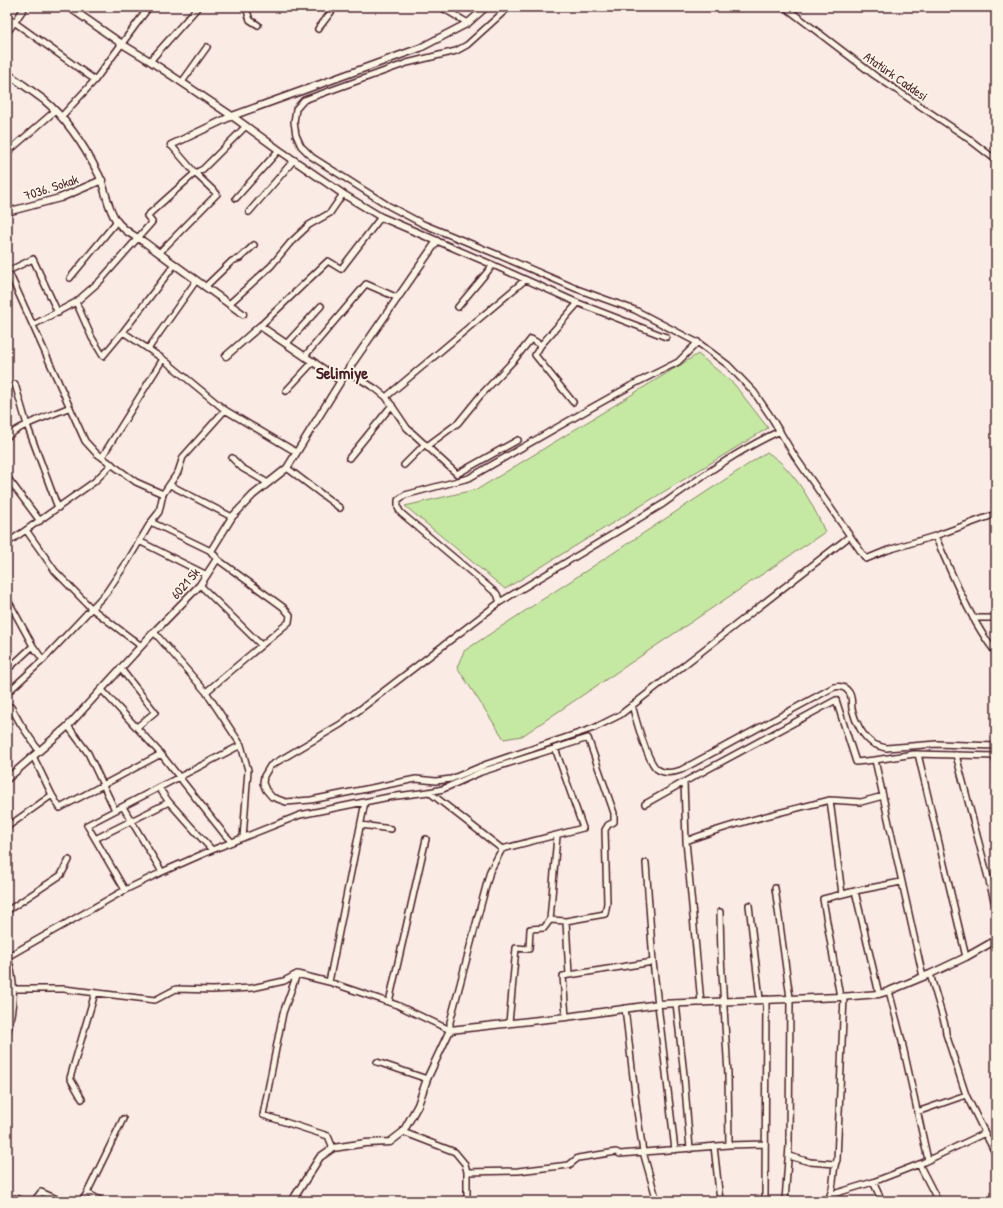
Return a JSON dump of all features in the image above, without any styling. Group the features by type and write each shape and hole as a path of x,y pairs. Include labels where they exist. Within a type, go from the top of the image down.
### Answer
{"main road":[{"path":"7,960 13,989 12,1011 7,1030"}],"street":[{"path":"7,33 25,7"},
{"path":"69,7 122,44 232,116 343,194 382,217 437,242 494,264 525,280 578,303 666,337"},
{"path":"61,117 95,80 149,7"},
{"path":"150,61 198,7"},
{"path":"250,7 247,11 250,20 258,25"},
{"path":"318,29 335,7"},
{"path":"441,7 468,23"},
{"path":"159,253 217,194 195,173 171,145 232,116 420,48 468,23 486,7"},
{"path":"509,7 467,45 456,51 407,63 304,100 296,109 294,129 298,141 304,150 312,157 389,206 423,224 577,289 635,310 698,342 728,365 748,385 780,431 794,455 866,559 888,550 935,536 996,514"},
{"name":"Atatürk Caddesi","path":"785,7 874,75 965,136 996,160"},
{"path":"7,18 95,80"},
{"path":"182,82 207,47"},
{"path":"7,73 44,101 61,117 76,135 91,158 102,180 111,210 117,221 125,230 138,237 243,314"},
{"path":"10,150 55,111"},
{"path":"33,325 58,313 76,302 100,281 152,222 147,216 195,173 203,169 246,126"},
{"path":"236,198 279,150"},
{"path":"249,212 294,160"},
{"name":"7036. Sokak","path":"7,212 72,194 102,180"},
{"path":"229,304 270,266 290,242 308,225 330,213 343,194"},
{"path":"226,356 260,326 328,261 341,268 382,217"},
{"path":"70,278 117,221"},
{"path":"211,551 232,517 253,495 287,468 296,452 304,443 347,371 437,242"},
{"path":"205,287 232,261 240,258 254,245"},
{"path":"58,313 34,259 8,269 84,441 96,453 136,482 163,494"},
{"path":"76,302 92,338 103,356 175,264"},
{"path":"458,307 494,264"},
{"path":"386,397 525,280"},
{"path":"148,349 196,281"},
{"path":"305,356 366,284 398,298"},
{"path":"573,402 535,355 541,345 578,303"},
{"path":"287,343 321,306"},
{"path":"260,326 341,381"},
{"path":"123,332 164,359 225,410 296,452"},
{"path":"404,465 426,445 458,423 531,339 541,345"},
{"path":"500,602 497,594 401,513 398,508 398,500 409,493 469,478 634,384 678,362 698,342"},
{"path":"102,457 164,359"},
{"path":"286,391 314,362"},
{"path":"347,371 386,397 407,428 452,472 456,474 518,440"},
{"path":"15,384 27,425 58,508"},
{"path":"349,458 392,405"},
{"path":"7,437 13,432 27,425 70,408"},
{"path":"7,693 43,660 110,587 158,512 163,494 178,472 183,457 225,410"},
{"path":"780,431 732,456 663,504 500,602 341,724 270,766 264,776 266,790 269,794 286,802 311,800 416,780 436,781 451,779 487,764 594,728 614,719 850,536"},
{"path":"232,458 242,468 268,483"},
{"path":"7,543 94,482 112,464"},
{"path":"287,468 340,508"},
{"path":"7,477 40,521"},
{"path":"170,485 232,517"},
{"path":"151,522 211,551 217,559 283,607 290,615 289,622 206,692"},
{"path":"26,530 55,571 91,608 141,646"},
{"path":"935,536 974,618 984,637 996,653"},
{"path":"139,541 207,575"},
{"name":"6021 Sk","path":"7,779 68,726 154,632 200,585 217,559"},
{"path":"200,585 261,645"},
{"path":"7,598 9,605 43,660"},
{"path":"974,618 996,618"},
{"path":"154,632 206,692 241,745 248,770 242,838"},
{"path":"7,670 33,646"},
{"path":"121,669 156,712 137,727"},
{"path":"632,705 653,764 658,770 667,773 675,773 681,770 834,687 839,686 843,687 851,695 852,709 861,730 872,743 879,746 886,748 937,744 996,746"},
{"path":"102,690 161,754 232,842"},
{"path":"645,804 836,700 856,762 918,754 995,756 996,762"},
{"path":"7,707 11,707 39,751"},
{"path":"68,726 88,753 115,810"},
{"path":"7,960 125,890 212,850 300,815 406,794 429,792 451,786 482,772 588,738 614,813 614,822 608,825 605,830 607,903 605,914 566,921 550,920"},
{"path":"125,890 87,825 241,745"},
{"path":"292,1201 320,1157 333,1148 366,1143 390,1142 403,1132 418,1105 427,1079 450,1030 450,1022 490,871 502,849 557,836 583,828 555,748"},
{"path":"33,756 60,808 161,754"},
{"path":"918,754 966,957"},
{"path":"956,755 996,908"},
{"path":"875,760 923,977"},
{"path":"684,782 686,841 701,1002"},
{"path":"159,788 169,802 212,850"},
{"path":"429,792 468,824 502,849"},
{"path":"7,827 52,795"},
{"path":"686,841 773,814 830,800 861,802 883,796"},
{"path":"830,800 842,894"},
{"path":"95,839 169,802"},
{"path":"329,982 365,802"},
{"path":"123,807 162,872"},
{"path":"361,825 391,829"},
{"path":"509,1023 516,948 529,949 530,929 544,928 550,920 557,836"},
{"path":"389,1002 426,839"},
{"path":"7,911 61,875 69,860"},
{"path":"646,863 654,962 675,1150"},
{"path":"833,1201 830,1195 837,1160 842,996 823,899 901,882"},
{"path":"775,888 790,998 789,1156 785,1201"},
{"path":"855,891 879,994"},
{"path":"749,905 763,999 765,1201"},
{"path":"720,912 728,1074 729,1145"},
{"path":"566,921 569,975"},
{"path":"13,989 64,989 155,1000 176,989 213,990 252,988 284,981 298,974 329,982 389,1002 450,1030 566,1017 659,1004 879,994 889,992 930,974 966,957 996,940"},
{"path":"566,1017 563,976 654,962"},
{"path":"298,974 283,1013 263,1115 328,1136 333,1148"},
{"path":"930,974 957,1069 966,1095 996,1155"},
{"path":"889,992 901,1037 928,1160"},
{"path":"82,1099 70,1078 95,993"},
{"path":"676,1003 690,1149"},
{"path":"625,1008 643,1152 657,1201"},
{"path":"377,1062 427,1079"},
{"path":"917,1112 966,1095"},
{"path":"82,1201 123,1119"},
{"path":"403,1132 455,1152 465,1164 467,1172 467,1201"},
{"path":"830,1195 872,1182 919,1164 985,1133"},
{"path":"467,1172 518,1171 569,1165 578,1158 616,1152 620,1154 714,1146 765,1144"},
{"path":"714,1146 720,1201"},
{"path":"789,1156 810,1162 835,1164"},
{"path":"919,1164 938,1201"},
{"path":"872,1182 882,1201"},
{"path":"34,1201 40,1192 61,1201"},
{"path":"87,1193 102,1201"},
{"path":"13,1201 15,1198 24,1201"}],"green space":[{"path":"698,354 734,384 768,428 505,589 405,506 478,489"},
{"path":"767,452 782,464 798,482 813,506 825,532 522,736 504,739 457,667 464,651"}],"district":[{"name":"Selimiye","path":"342,373"}]}
